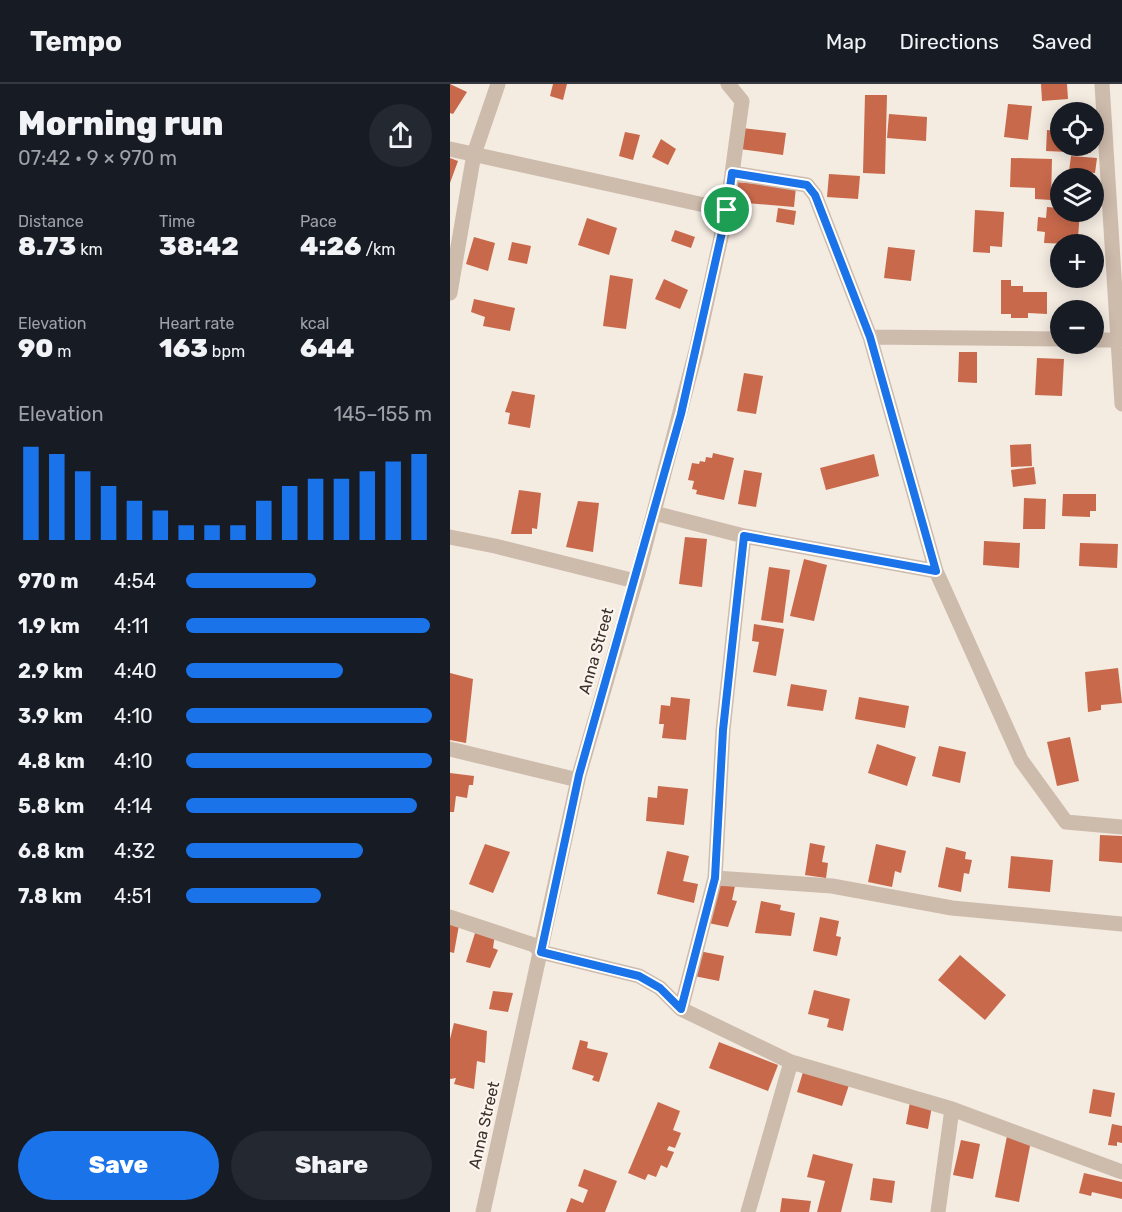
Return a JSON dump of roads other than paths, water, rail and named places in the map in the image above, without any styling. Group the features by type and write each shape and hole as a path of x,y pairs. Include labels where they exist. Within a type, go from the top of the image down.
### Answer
{"street":[{"path":"450,293 474,154 498,84"},
{"name":"Anna Street","path":"483,1212 578,780 681,414 727,210 742,101 728,84"},
{"path":"1102,84 1119,312 1122,404"},
{"path":"450,149 727,210"},
{"path":"732,173 807,185 815,195 870,337 936,571 1028,769 1066,822 1122,827"},
{"path":"870,337 1050,339"},
{"path":"1104,340 1119,340"},
{"path":"654,513 744,536 936,571"},
{"path":"681,1009 715,878 723,730 744,536"},
{"path":"450,537 635,581"},
{"path":"450,749 578,780"},
{"path":"715,878 832,886 952,908 1122,924"},
{"path":"450,917 534,945 541,952 639,976 660,988 681,1009 791,1062 952,1109 1122,1172"},
{"path":"748,1212 791,1062"},
{"path":"938,1212 952,1109"}]}
